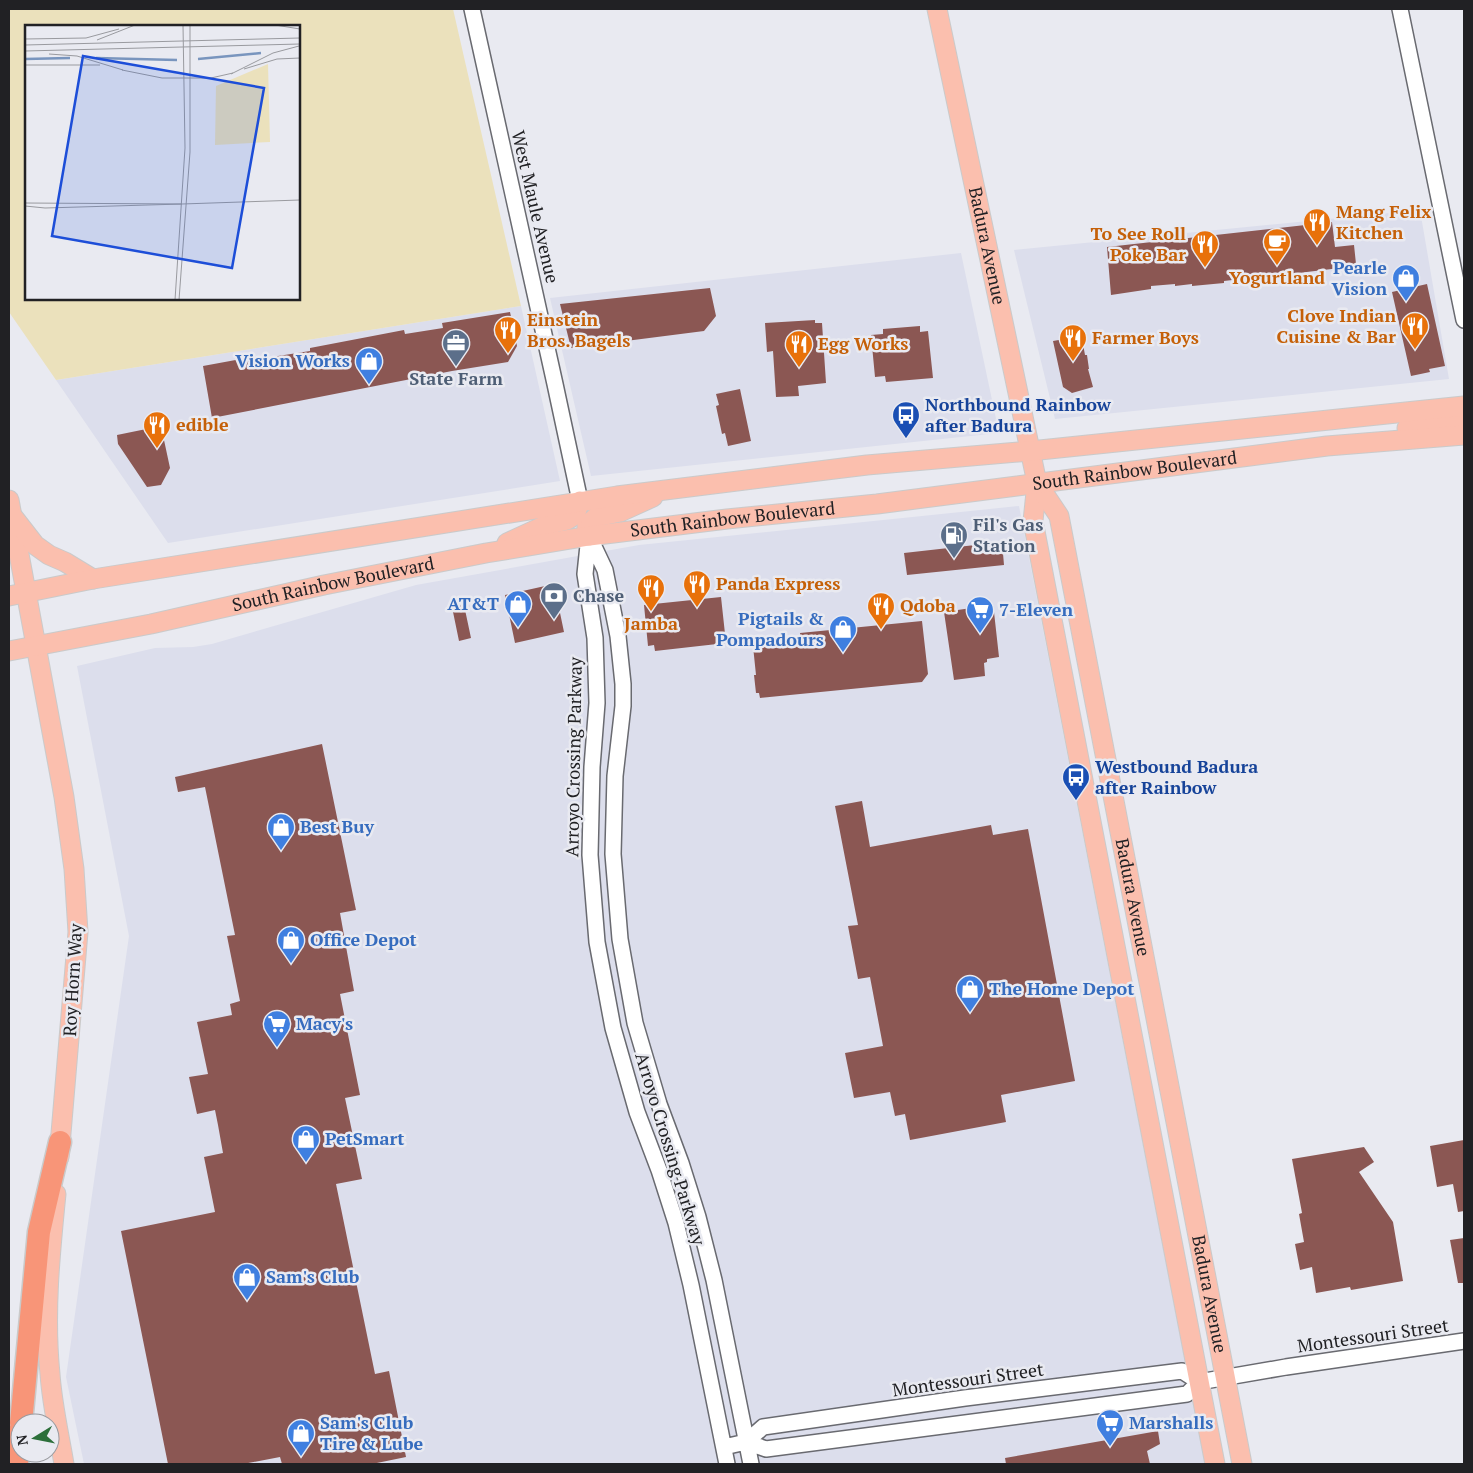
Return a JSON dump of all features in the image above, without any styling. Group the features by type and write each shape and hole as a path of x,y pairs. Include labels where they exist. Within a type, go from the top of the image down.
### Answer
{"highway":[{"path":"22,1413 39,1232 60,1142"}],"main road":[{"name":"Badura Avenue","path":"937,9 1037,484 1032,521 1215,1464"},
{"name":"South Rainbow Boulevard","path":"18,594 93,580 580,501 867,465 1030,451 1464,406"},
{"path":"1358,444 1406,428 1451,422 1464,414"},
{"name":"South Rainbow Boulevard","path":"9,651 152,624 324,585 486,553 589,536 727,519 877,504 1327,446 1464,435"},
{"name":"Badura Avenue","path":"1037,484 1059,516 1242,1464"},
{"path":"589,536 587,526 596,517 620,512 668,490"},
{"path":"486,553 546,525 567,520 575,515 580,501"},
{"path":"10,507 35,545 93,580"},
{"name":"Roy Horn Way","path":"10,507 18,594 36,646 67,817 74,869 78,932 48,1288 48,1343 53,1407 64,1464"},
{"path":"1072,726 1098,722"}],"street":[{"name":"West Maule Avenue","path":"472,9 580,501"},
{"path":"1400,9 1464,320"},
{"name":"Arroyo Crossing Parkway","path":"589,536 605,570 618,636 623,684 623,706 615,776 613,854 620,939 635,1023 659,1104 681,1163 698,1217 714,1280 750,1464"},
{"name":"Arroyo Crossing Parkway","path":"589,536 585,574 595,638 598,703 592,767 590,854 597,942 618,1046 637,1112 659,1170 676,1223 695,1303 727,1464"},
{"name":"Montessouri Street","path":"746,1442 766,1449 1187,1394 1199,1382 1225,1377 1464,1341"},
{"name":"Montessouri Street","path":"724,1447 746,1442 762,1427 965,1398 1182,1372 1199,1382"}],"shaded area":[{"path":"1420,210 1449,379 1055,419 1014,250"},
{"path":"961,253 999,433 591,476 550,298"},
{"path":"521,306 560,481 168,543 56,380"},
{"path":"1019,506 1205,1464 84,1464 66,1377 129,936 77,666 155,648 193,647 212,644 416,585 639,545"}],"sand":[{"path":"9,9 453,9 521,306 56,380 9,312"}],"building":[{"path":"1332,222 1335,247 1354,245 1356,264 1258,280 1258,277 1192,286 1192,284 1175,286 1175,284 1151,286 1151,289 1111,295 1107,247"},
{"path":"1427,284 1445,366 1429,369 1430,372 1411,376 1392,292"},
{"path":"710,288 716,316 704,331 571,348 560,304"},
{"path":"510,312 517,346 508,362 452,371 212,418 203,366 258,356 259,359 310,351 310,348 404,330 405,334 443,328 442,323"},
{"name":"Egg Works","path":"815,320 815,323 822,323 826,383 798,386 799,396 776,397 773,351 767,352 765,323"},
{"path":"920,326 920,332 928,331 933,378 886,382 885,376 875,377 871,335 883,334 883,329"},
{"name":"Farmer Boys","path":"1081,333 1093,387 1072,393 1063,387 1053,341 1070,338 1069,336"},
{"path":"740,389 751,441 728,446 725,433 722,434 716,406 719,405 716,394"},
{"path":"161,426 170,468 161,485 147,487 118,444 117,435"},
{"path":"1002,542 1004,565 907,575 904,553"},
{"path":"554,584 564,632 515,643 505,595"},
{"path":"721,597 726,643 655,651 654,645 648,646 644,605"},
{"path":"464,605 471,638 459,641 452,607"},
{"path":"985,606 994,612 999,657 987,659 987,662 984,663 985,676 954,680 944,612"},
{"path":"922,621 928,674 922,682 760,698 759,693 756,693 753,646 801,641 800,633"},
{"path":"322,744 356,910 340,913 354,991 340,994 360,1095 345,1098 362,1179 336,1184 375,1374 389,1371 406,1457 372,1464 282,1464 280,1457 243,1464 168,1464 121,1231 215,1212 204,1157 223,1153 218,1125 215,1110 197,1114 189,1077 208,1074 197,1022 232,1015 230,1004 240,1001 227,936 235,935 205,787 178,792 175,777"},
{"name":"The Home Depot","path":"862,801 870,847 991,825 993,835 1028,829 1075,1081 1001,1095 1006,1122 910,1140 905,1114 895,1116 890,1092 854,1098 845,1053 883,1046 870,977 858,979 848,926 858,925 835,806"},
{"path":"1464,1140 1464,1211 1458,1212 1453,1184 1437,1187 1430,1146"},
{"path":"1364,1147 1374,1162 1359,1172 1393,1222 1403,1281 1351,1290 1350,1287 1316,1293 1312,1267 1300,1270 1295,1244 1304,1242 1299,1214 1302,1213 1292,1159"},
{"path":"1464,1238 1464,1283 1458,1283 1450,1240"},
{"name":"Marshalls","path":"1158,1431 1160,1444 1147,1451 1150,1464 1006,1464 1005,1458"}],"place":[{"name":"Mang Felix Kitchen","path":"1317,246"},
{"name":"Yogurtland","path":"1277,266"},
{"name":"To See Roll Poke Bar","path":"1205,268"},
{"name":"Pearle Vision","path":"1406,302"},
{"name":"Clove Indian Cuisine & Bar","path":"1415,350"},
{"name":"Einstein Bros. Bagels","path":"508,354"},
{"name":"Farmer Boys","path":"1073,362"},
{"name":"State Farm","path":"456,367"},
{"name":"Egg Works","path":"799,368"},
{"name":"Vision Works","path":"369,385"},
{"name":"Northbound Rainbow after Badura","path":"906,439"},
{"name":"edible","path":"157,449"},
{"name":"Fil's Gas Station","path":"954,559"},
{"name":"Panda Express","path":"697,608"},
{"name":"Jamba","path":"651,612"},
{"name":"Chase","path":"554,620"},
{"name":"AT&T","path":"518,628"},
{"name":"Qdoba","path":"881,630"},
{"name":"7-Eleven","path":"980,634"},
{"name":"Pigtails & Pompadours","path":"843,653"},
{"name":"Westbound Badura after Rainbow","path":"1076,801"},
{"name":"Best Buy","path":"281,851"},
{"name":"Office Depot","path":"291,964"},
{"name":"The Home Depot","path":"970,1013"},
{"name":"Macy's","path":"277,1048"},
{"name":"PetSmart","path":"306,1163"},
{"name":"Sam's Club","path":"247,1301"},
{"name":"Marshalls","path":"1110,1447"},
{"name":"Sam's Club Tire & Lube","path":"301,1457"}]}
